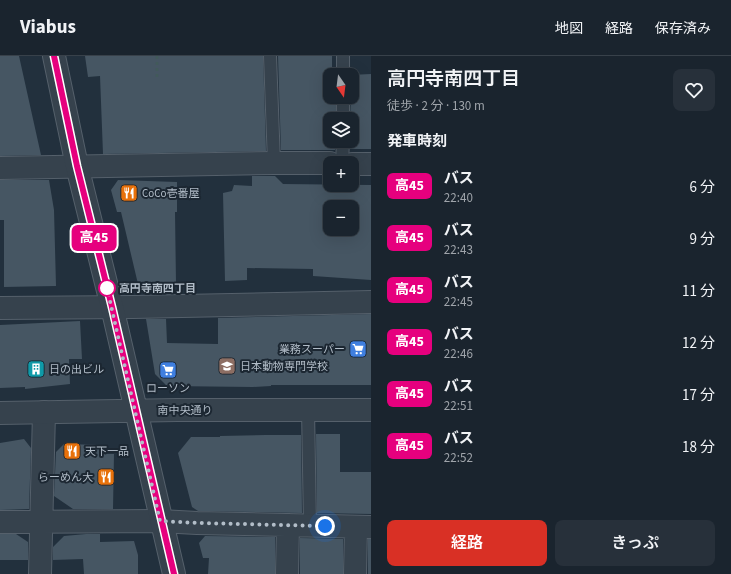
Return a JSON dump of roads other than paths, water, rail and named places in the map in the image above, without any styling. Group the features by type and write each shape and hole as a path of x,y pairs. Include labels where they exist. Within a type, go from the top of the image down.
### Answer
{"street":[{"path":"54,56 77,166 112,307 160,521 174,574"},
{"path":"0,168 323,163"},
{"path":"359,164 371,164"},
{"path":"0,308 371,302"},
{"name":"南中央通り","path":"0,413 135,410 371,410"},
{"path":"40,574 44,412"},
{"path":"0,522 160,521 364,527 355,574"},
{"path":"287,574 288,525"}],"lane":[{"path":"270,56 274,163"},
{"path":"343,56 343,68"},
{"path":"308,409 310,526"}],"place":[{"name":"CoCo壱番屋","path":"129,193"},
{"name":"高円寺南四丁目","path":"107,288"},
{"name":"業務スーパー","path":"358,349"},
{"name":"日本動物専門学校","path":"227,366"},
{"name":"日の出ビル","path":"36,369"},
{"name":"ローソン","path":"168,370"},
{"name":"天下一品","path":"72,451"},
{"name":"らーめん大","path":"106,477"}]}
